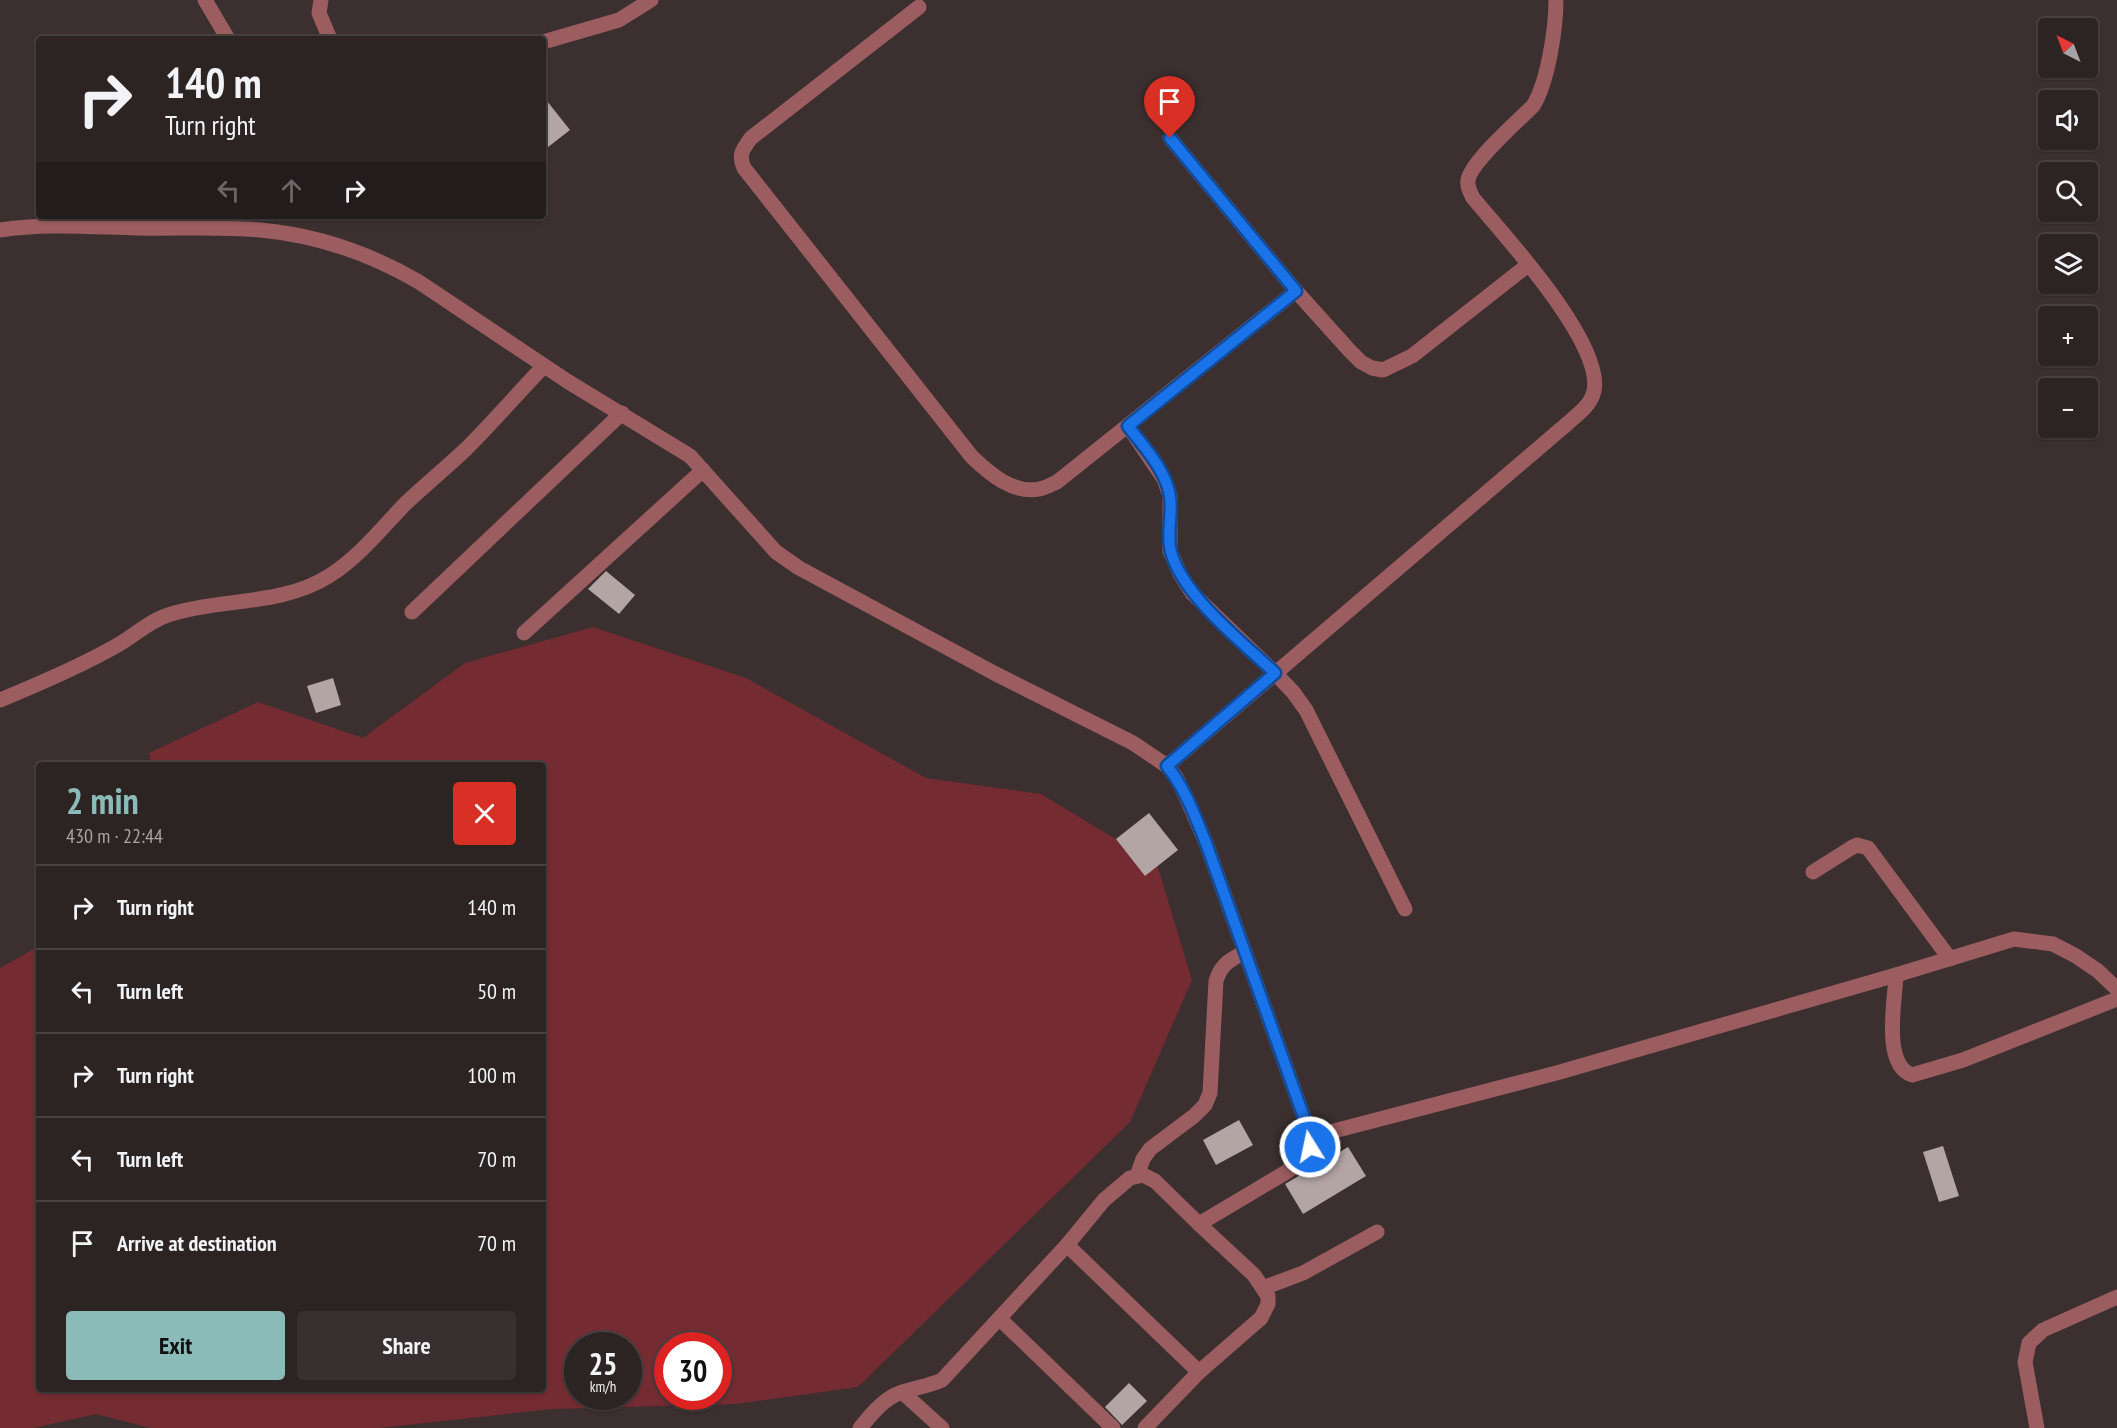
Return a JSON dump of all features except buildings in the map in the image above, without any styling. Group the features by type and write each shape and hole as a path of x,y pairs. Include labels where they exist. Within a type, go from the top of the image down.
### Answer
{"street":[{"path":"205,0 226,36"},
{"path":"546,41 619,20 651,0"},
{"path":"1167,766 1560,431 1588,404 1594,393 1593,369 1573,326 1528,264 1468,189 1468,179 1475,166 1533,106 1540,95 1546,79 1556,0"},
{"path":"317,4 329,36"},
{"path":"919,7 751,138 740,159 744,168 972,457 988,472 1022,489 1040,489 1057,482 1296,291"},
{"path":"1170,138 1296,291 1362,362 1372,368 1383,370 1412,356 1528,264"},
{"path":"163,228 173,219"},
{"path":"0,230 16,227 74,226 207,227 260,230 302,236 357,253 396,269 544,366 684,451 776,552 798,568 994,673 1133,743 1167,766 1176,777 1206,843 1311,1137 1310,1147 1306,1154 1288,1171 1199,1224"},
{"path":"0,700 104,653 147,625 168,615 200,607 292,593 314,585 331,575 369,545 405,505 466,448 544,366"},
{"path":"412,612 622,413"},
{"path":"1128,426 1164,479 1170,496 1170,551 1180,574 1192,593 1275,673 1306,710 1405,909"},
{"path":"524,633 703,470"},
{"path":"1813,872 1857,845 1868,848 1950,959"},
{"path":"1311,1137 1560,1072 2014,939 2053,944 2098,971 2117,989"},
{"path":"1137,1176 1143,1159 1150,1149 1205,1105 1212,1084 1216,981 1219,969 1245,952"},
{"path":"1896,975 1893,1046 1900,1068 1912,1075 1963,1060 2117,999"},
{"path":"860,1428 886,1400 902,1392 925,1387 942,1380 1067,1245 1116,1188 1130,1178 1143,1175 1155,1181 1254,1275 1268,1296 1268,1304 1261,1318 1199,1372 1145,1428"},
{"path":"1263,1288 1303,1273 1377,1232"},
{"path":"1067,1245 1199,1372"},
{"path":"2037,1428 2025,1362 2029,1343 2043,1330 2117,1297"},
{"path":"999,1319 1113,1428"},
{"path":"902,1392 942,1428"}],"shaded area":[{"path":"593,627 746,678 926,778 1041,794 1157,864 1192,980 1130,1122 858,1387 732,1404 732,1332 654,1332 654,1406 642,1407 642,1332 564,1332 564,1409 380,1428 150,1428 96,1414 34,1428 0,1428 0,968 36,948 36,1392 546,1392 546,762 151,762 149,753 258,702 363,738 465,663"}],"route":[{"path":"1170,138 1296,291 1128,426 1164,479 1170,496 1170,551 1180,574 1192,593 1210,612 1275,673 1167,766 1176,777 1206,843 1311,1137 1310,1147"}]}
